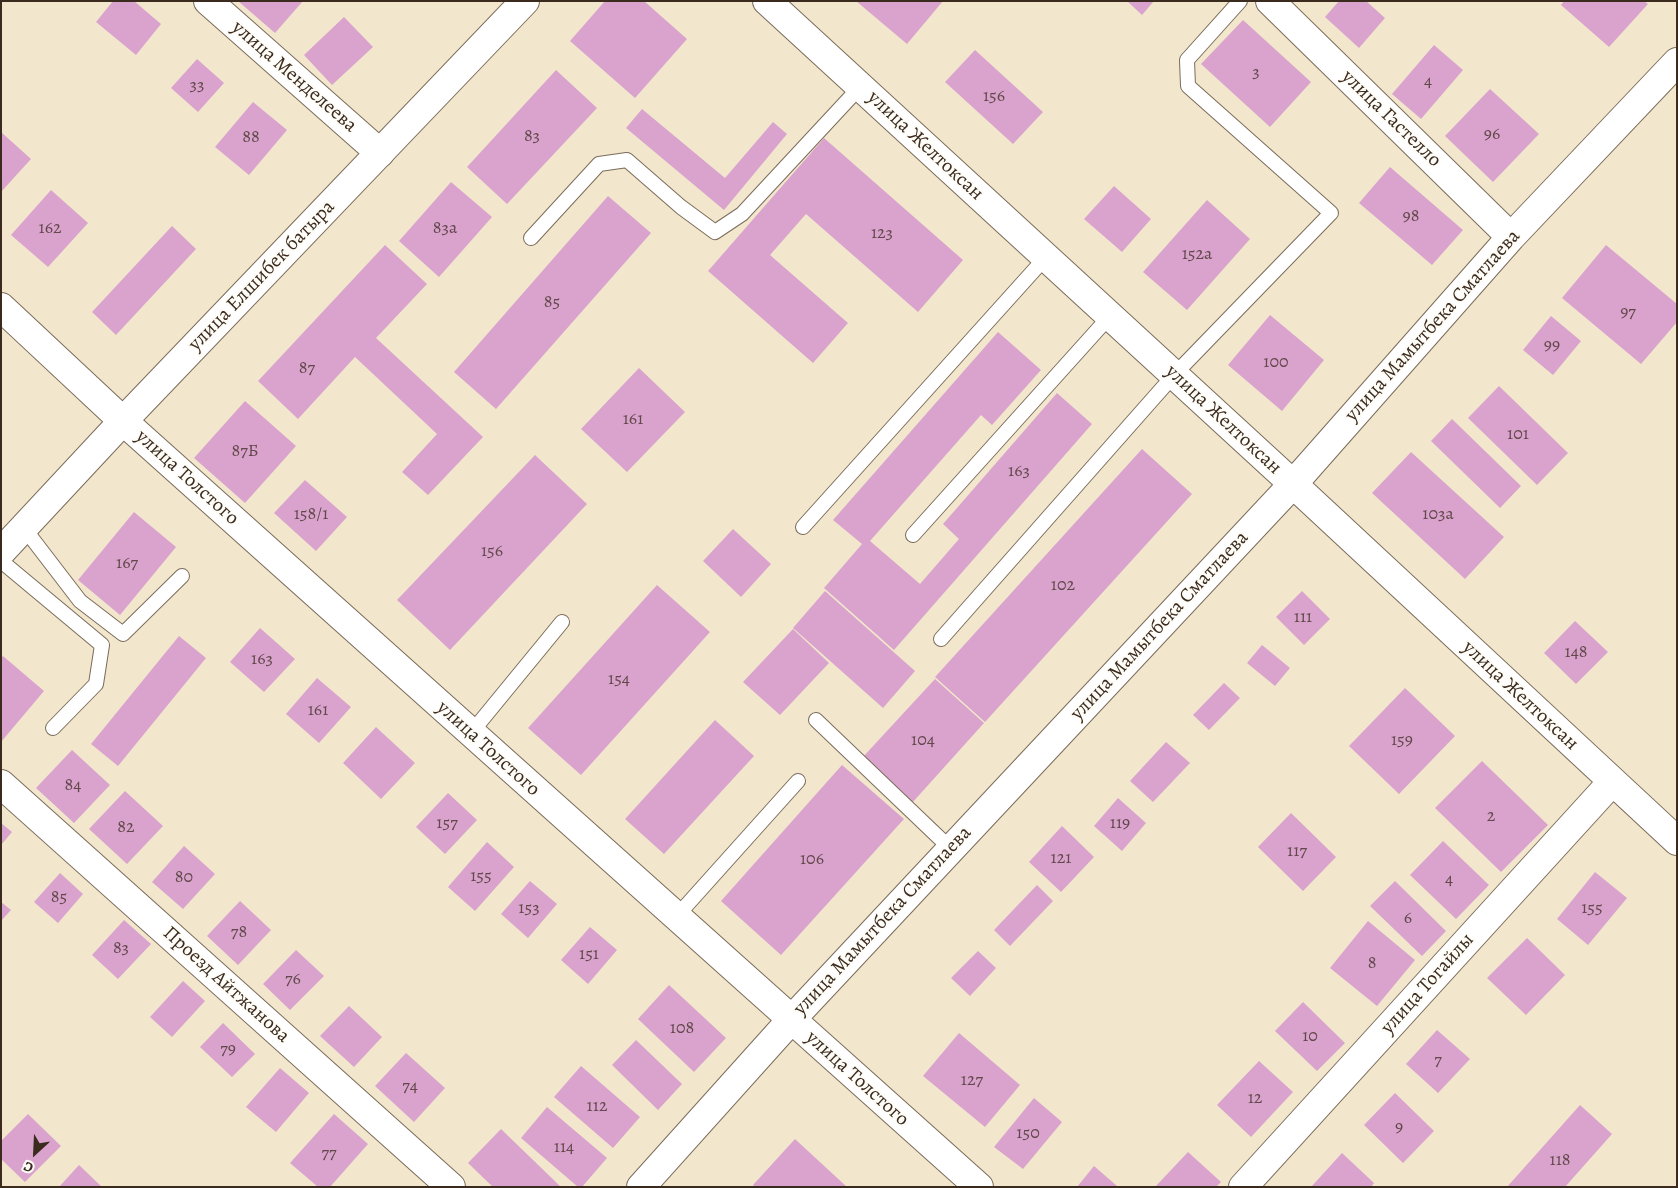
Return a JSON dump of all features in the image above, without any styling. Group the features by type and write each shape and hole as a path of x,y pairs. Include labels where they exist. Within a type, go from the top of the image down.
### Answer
{"street":[{"name":"улица Менделеева","path":"208,1 380,153"},
{"name":"улица Елшибек батыра","path":"10,536 123,421 525,1"},
{"name":"улица Гастелло","path":"1270,1 1511,237"},
{"name":"улица Желтоксан","path":"777,4 860,87 1293,484 1677,841"},
{"name":"улица Мамытбека Сматлаева","path":"641,1187 791,1020 1293,484 1511,237 1677,62"},
{"name":"улица Толстого","path":"1,307 123,421 979,1187"},
{"name":"улица Тогайлы","path":"1243,1187 1612,782"},
{"name":"Проезд Айтжанова","path":"1,784 451,1187"}],"lane":[{"path":"941,639 1174,375 1331,213 1188,86 1187,60 1240,1"},
{"path":"531,238 599,164 627,160 681,207 715,232 742,214 860,87"},
{"path":"803,527 1046,257"},
{"path":"913,535 1110,316"},
{"path":"10,536 80,601 123,634 182,576"},
{"path":"1,561 102,645 96,684 53,728"},
{"path":"471,734 562,622"},
{"path":"816,720 951,849"},
{"path":"676,917 798,781"}],"building":[{"path":"113,1 134,1 161,24 136,55 96,22"},
{"path":"238,1 303,1 275,33"},
{"path":"605,1 644,1 687,39 635,98 570,41"},
{"path":"856,1 943,1 907,44"},
{"path":"1127,1 1154,1 1142,15"},
{"path":"1339,1 1366,1 1385,18 1359,48 1325,17"},
{"path":"1564,1 1644,1 1648,4 1609,47 1561,5"},
{"path":"344,17 373,47 332,85 304,55"},
{"path":"1243,20 1311,82 1270,127 1201,64"},
{"path":"1434,45 1463,70 1421,119 1392,94"},
{"path":"975,50 1043,112 1013,144 945,82"},
{"path":"197,59 224,83 198,112 171,88"},
{"path":"556,70 597,108 507,204 467,167"},
{"path":"1490,89 1539,134 1493,182 1445,136"},
{"path":"253,102 287,130 249,175 215,147"},
{"path":"642,109 725,178 773,122 787,134 724,210 626,128"},
{"path":"1,132 31,159 1,192"},
{"path":"824,138 963,260 918,312 806,214 770,255 848,323 813,363 708,271"},
{"path":"1390,167 1463,230 1432,265 1359,203"},
{"path":"451,182 492,217 439,277 399,241"},
{"path":"1114,186 1151,219 1122,252 1084,219"},
{"path":"51,190 88,223 48,267 11,235"},
{"path":"608,196 651,233 496,409 454,372"},
{"path":"1207,200 1250,239 1187,310 1143,272"},
{"path":"172,226 196,249 116,335 92,312"},
{"path":"385,245 427,284 376,338 483,437 428,495 402,472 437,434 355,357 298,419 258,381"},
{"path":"1606,245 1677,304 1677,322 1641,364 1562,298"},
{"path":"1270,315 1324,360 1282,411 1228,365"},
{"path":"1551,316 1581,341 1553,375 1523,350"},
{"path":"998,332 1041,370 992,425 981,415 870,541 920,584 959,539 943,524 1057,393 1092,424 894,650 824,588 862,544 833,520"},
{"path":"639,368 685,412 627,472 581,429"},
{"path":"1499,386 1568,453 1537,485 1468,418"},
{"path":"245,401 296,446 245,503 194,458"},
{"path":"1452,419 1521,486 1500,508 1431,441"},
{"path":"1142,449 1192,494 985,722 935,677"},
{"path":"1411,452 1504,537 1465,579 1372,493"},
{"path":"535,455 587,504 450,650 397,600"},
{"path":"305,480 347,517 316,551 274,513"},
{"path":"134,512 176,547 120,615 78,580"},
{"path":"733,529 771,564 741,597 703,561"},
{"path":"657,585 710,632 581,775 528,728"},
{"path":"825,591 915,671 883,708 793,628"},
{"path":"1302,591 1330,619 1304,645 1276,617"},
{"path":"1575,621 1608,652 1576,684 1544,653"},
{"path":"260,628 295,659 264,692 230,662"},
{"path":"793,629 829,663 780,715 743,682"},
{"path":"179,636 206,658 118,766 91,744"},
{"path":"1262,645 1290,668 1275,686 1247,663"},
{"path":"3,656 44,691 1,742 1,658"},
{"path":"317,678 351,707 319,743 286,714"},
{"path":"935,679 984,723 912,803 862,758"},
{"path":"1224,683 1240,698 1209,730 1193,715"},
{"path":"1405,688 1455,736 1399,794 1349,746"},
{"path":"715,720 754,756 664,854 625,819"},
{"path":"376,727 415,763 381,799 343,763"},
{"path":"1166,742 1190,763 1153,802 1130,781"},
{"path":"72,750 110,785 74,823 36,788"},
{"path":"1482,761 1548,825 1501,872 1435,808"},
{"path":"842,765 904,819 781,955 721,901"},
{"path":"125,791 163,826 127,864 89,829"},
{"path":"448,793 477,820 445,854 416,827"},
{"path":"1118,798 1146,823 1122,851 1094,826"},
{"path":"1291,813 1336,857 1303,891 1258,847"},
{"path":"1,823 12,832 1,845"},
{"path":"1062,826 1094,857 1061,892 1029,862"},
{"path":"1443,841 1489,885 1456,919 1410,875"},
{"path":"487,842 514,867 475,911 448,887"},
{"path":"184,846 215,874 183,909 152,882"},
{"path":"1595,872 1627,898 1588,945 1557,919"},
{"path":"60,873 83,894 58,923 34,902"},
{"path":"530,881 557,904 528,938 501,914"},
{"path":"1395,881 1446,931 1422,956 1370,906"},
{"path":"1037,885 1053,901 1010,946 994,930"},
{"path":"240,901 271,930 238,965 207,936"},
{"path":"1,902 11,910 1,921"},
{"path":"124,920 151,944 118,979 92,955"},
{"path":"1368,921 1415,960 1377,1006 1330,968"},
{"path":"590,927 617,950 588,984 561,960"},
{"path":"1527,938 1565,975 1526,1015 1487,978"},
{"path":"296,950 324,976 290,1010 263,984"},
{"path":"978,951 996,968 970,996 951,978"},
{"path":"183,981 205,1001 172,1037 150,1017"},
{"path":"669,985 726,1038 694,1072 638,1019"},
{"path":"1303,1002 1345,1043 1317,1071 1275,1031"},
{"path":"349,1006 382,1037 354,1067 320,1036"},
{"path":"223,1023 255,1054 232,1077 200,1047"},
{"path":"1437,1030 1470,1059 1438,1093 1406,1064"},
{"path":"959,1033 1020,1085 985,1127 923,1076"},
{"path":"636,1040 682,1084 658,1110 612,1065"},
{"path":"406,1053 445,1088 414,1122 375,1086"},
{"path":"1259,1061 1293,1092 1251,1137 1217,1105"},
{"path":"581,1066 640,1117 613,1148 554,1097"},
{"path":"280,1068 309,1093 276,1132 246,1107"},
{"path":"1395,1093 1434,1131 1403,1163 1364,1125"},
{"path":"1034,1098 1062,1122 1023,1169 994,1147"},
{"path":"1580,1105 1612,1134 1565,1187 1507,1187"},
{"path":"547,1107 607,1158 582,1187 578,1187 521,1138"},
{"path":"28,1114 61,1146 25,1182 1,1159 1,1141"},
{"path":"334,1114 368,1144 330,1187 318,1187 290,1163"},
{"path":"501,1129 561,1187 493,1187 468,1163"},
{"path":"795,1139 847,1187 755,1187 753,1185"},
{"path":"1188,1152 1221,1182 1216,1187 1155,1187"},
{"path":"1342,1153 1374,1183 1371,1187 1311,1187"},
{"path":"79,1165 102,1187 59,1187"},
{"path":"1094,1166 1117,1186 1077,1187"}]}
